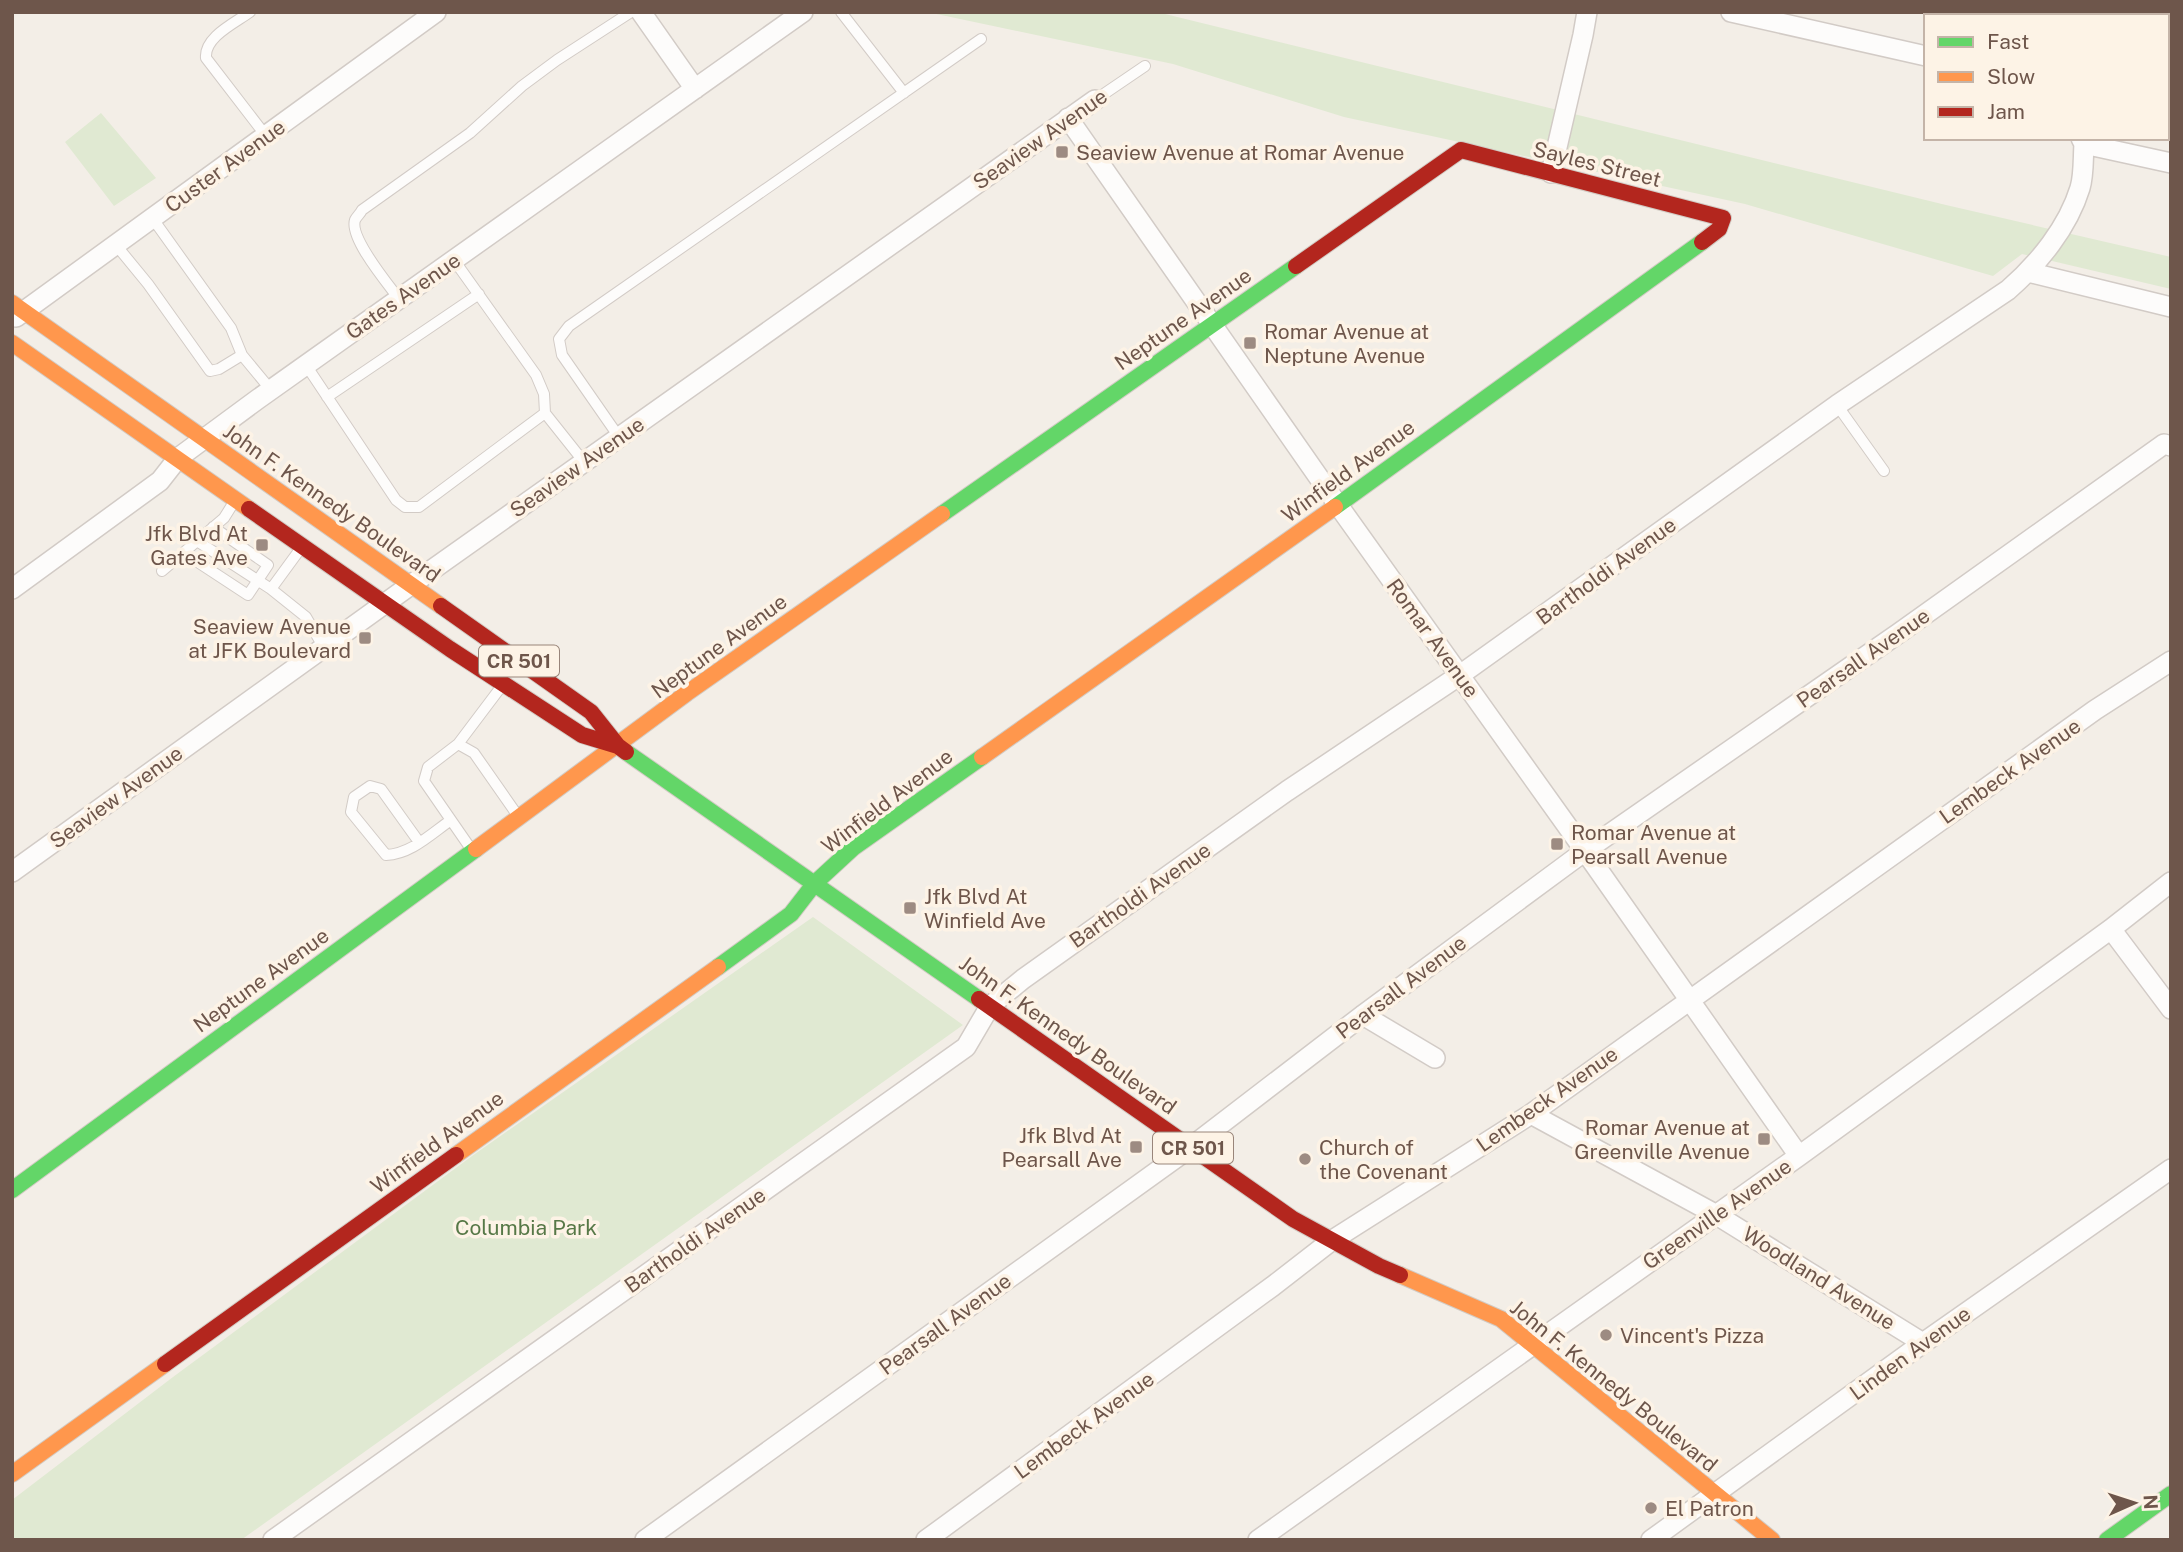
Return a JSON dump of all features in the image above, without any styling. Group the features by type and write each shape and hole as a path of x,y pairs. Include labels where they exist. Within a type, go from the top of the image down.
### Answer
{"street":[{"name":"Custer Avenue","path":"16,311 153,219 436,12"},
{"path":"641,12 695,89"},
{"name":"Gates Avenue","path":"12,589 160,481 178,458 271,390 803,12"},
{"path":"1551,173 1587,12"},
{"path":"1731,12 1781,18 1924,55"},
{"name":"Seaview Avenue","path":"12,872 412,584 1096,100"},
{"name":"Romar Avenue","path":"1068,118 1799,1156"},
{"path":"2083,141 2171,163"},
{"name":"Bartholdi Avenue","path":"273,1540 966,1047 990,1006 1023,979 1265,806 1460,675 1837,405 2008,290 2028,272 2060,230 2080,187 2083,141"},
{"name":"Sayles Street","path":"1461,150 1723,218"},
{"name":"Neptune Avenue","path":"12,1190 687,693 1461,150"},
{"name":"Winfield Avenue","path":"12,1474 791,914 815,883 853,848 1338,505 1719,229 1723,218"},
{"path":"2028,272 2171,307"},
{"name":"John F. Kennedy Boulevard","path":"16,311 412,584 591,712 618,746 1293,1219 1379,1266 1501,1319 1772,1540"},
{"name":"John F. Kennedy Boulevard","path":"12,343 504,684 582,735 618,746"},
{"name":"Pearsall Avenue","path":"645,1540 1191,1147 1363,1015 1585,851 2167,445"},
{"name":"Lembeck Avenue","path":"926,1540 1331,1241 1531,1114 2095,710 2171,661"},
{"name":"Greenville Avenue","path":"1258,1540 1799,1156 2111,929 2171,882"},
{"path":"2111,929 2171,1009"},
{"path":"1363,1015 1434,1058"},
{"name":"Woodland Avenue","path":"1531,1114 1715,1214 1923,1343"},
{"name":"Linden Avenue","path":"1651,1540 2171,1168"},
{"path":"2107,1540 2171,1494"}],"lane":[{"path":"250,12 211,41 206,50 206,58 266,136"},
{"path":"399,299 362,248 355,229 355,220 362,211 461,139 522,86 557,60 631,12"},
{"path":"842,12 904,93"},
{"path":"620,437 562,355 559,338 569,326 981,39"},
{"name":"Seaview Avenue","path":"1096,100 1145,66"},
{"path":"153,219 231,328 242,355 271,390"},
{"path":"116,245 148,284 210,371 219,369 242,355"},
{"path":"454,260 536,375 544,394 545,413 584,462"},
{"path":"327,397 479,294"},
{"path":"306,365 397,500 405,507 419,507 545,413"},
{"path":"1837,405 1884,471"},
{"path":"162,571 224,518 236,499"},
{"path":"184,553 248,595 268,565 213,527"},
{"path":"197,541 271,590 306,617 324,648"},
{"path":"271,590 303,546"},
{"path":"472,850 424,781 428,767 458,744 504,684"},
{"path":"458,744 474,753 519,817"},
{"path":"419,842 381,789 370,786 354,797 351,812 386,855 401,854 419,842 452,820"}],"green space":[{"path":"927,12 1157,12 1946,205 2171,257 2171,289 2022,254 1993,276 1745,204 1344,117 1173,64"},
{"path":"101,113 156,178 114,206 65,142"},
{"name":"Columbia Park","path":"813,917 963,1025 241,1540 12,1540 12,1500 472,1156"}],"traffic: fast":[{"path":"1335,507 1702,242"},
{"path":"942,514 1296,266"},
{"path":"626,752 979,999"},
{"path":"718,967 791,914 815,883 853,848 982,757"},
{"path":"12,1190 476,849"},
{"path":"2107,1540 2171,1494"}],"traffic: slow":[{"path":"12,303 441,606"},
{"path":"12,343 249,509"},
{"path":"982,757 1335,507"},
{"path":"476,849 687,693 942,514"},
{"path":"456,1155 718,967"},
{"path":"1400,1275 1501,1319 1772,1540"},
{"path":"12,1474 165,1364"}],"traffic: jam":[{"path":"1296,266 1461,150 1723,218 1719,229 1702,242"},
{"path":"249,509 450,649 582,735 618,746 626,752"},
{"path":"441,606 591,712 618,746"},
{"path":"979,999 1293,1219 1400,1275"},
{"path":"165,1364 456,1155"}],"place":[{"name":"Seaview Avenue at Romar Avenue","path":"1062,152"},
{"name":"Romar Avenue at Neptune Avenue","path":"1250,343"},
{"name":"Jfk Blvd At Gates Ave","path":"262,545"},
{"name":"Seaview Avenue at JFK Boulevard","path":"365,638"},
{"name":"Romar Avenue at Pearsall Avenue","path":"1557,844"},
{"name":"Jfk Blvd At Winfield Ave","path":"910,908"},
{"name":"Romar Avenue at Greenville Avenue","path":"1764,1139"},
{"name":"Jfk Blvd At Pearsall Ave","path":"1136,1147"},
{"name":"Church of the Covenant","path":"1305,1159"},
{"name":"Vincent's Pizza","path":"1606,1335"},
{"name":"El Patron","path":"1651,1508"}]}
